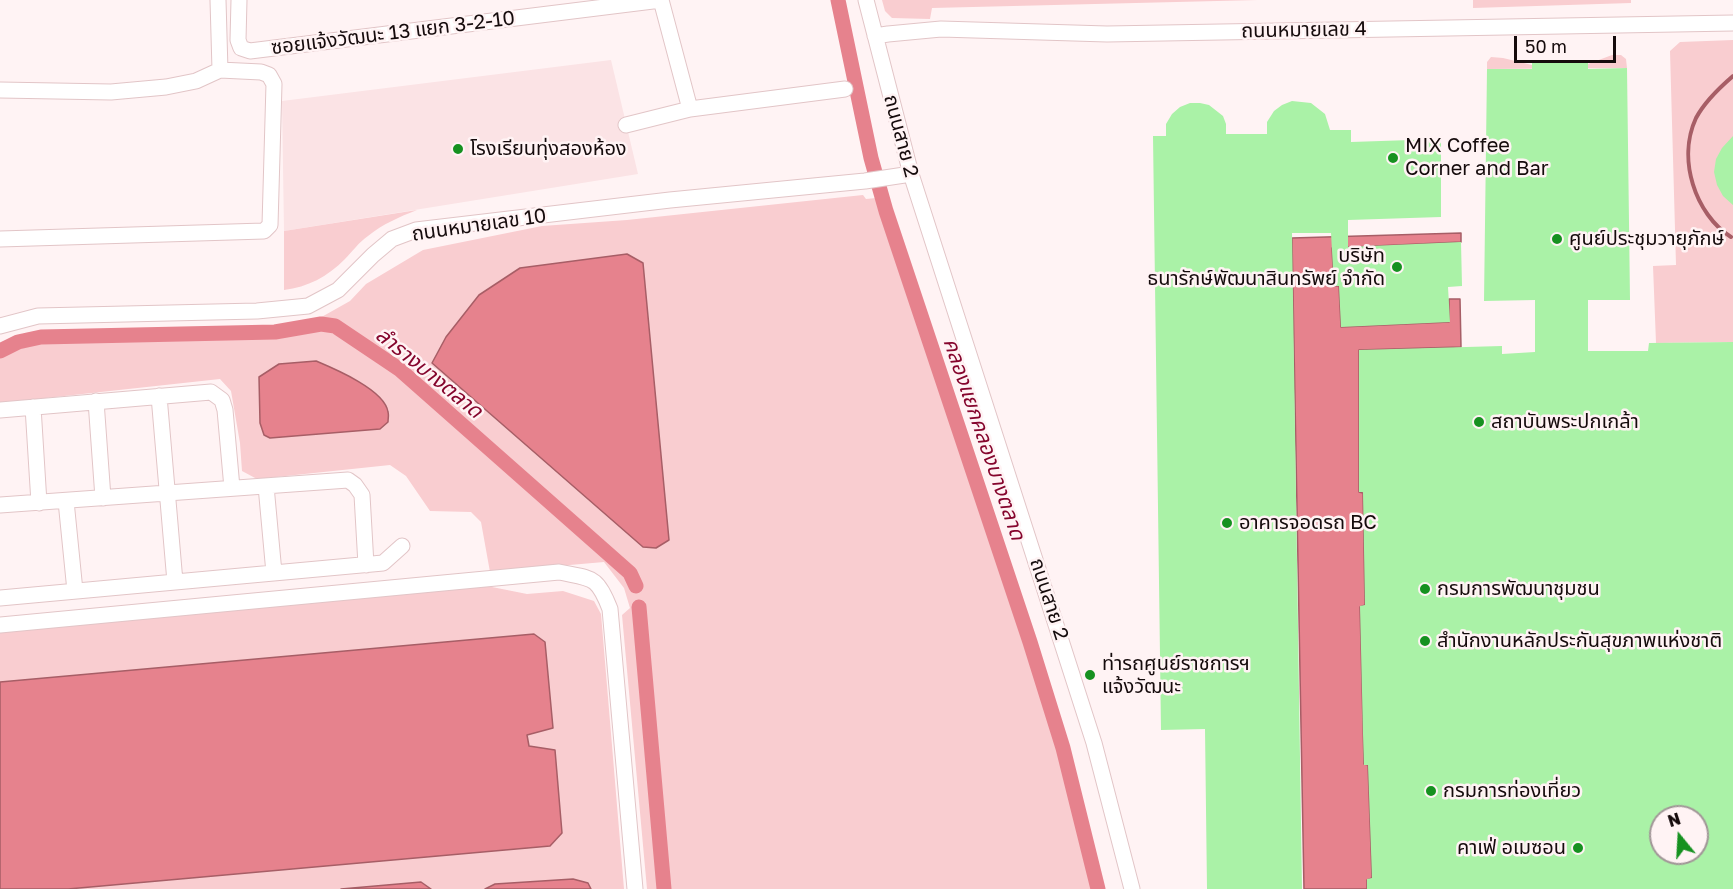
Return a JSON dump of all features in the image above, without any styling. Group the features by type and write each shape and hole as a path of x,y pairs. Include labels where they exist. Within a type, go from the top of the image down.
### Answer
{"street":[{"path":"218,0 220,70"},
{"name":"ซอยแจ้งวัฒนะ 13 แยก 3-2-10","path":"239,0 238,40 241,48 250,51 661,0"},
{"path":"661,0 690,110"},
{"name":"ถนนสาย 2","path":"866,0 911,174 1076,682 1100,760 1132,889"},
{"name":"ถนนหมายเลข 4","path":"875,36 941,29 1107,34 1733,23"},
{"path":"0,90 111,92 196,81 220,70 261,72 269,75 274,84 270,225 264,231 0,239"},
{"path":"626,125 690,110 845,89"},
{"name":"ถนนหมายเลข 10","path":"0,327 38,316 257,310 308,306 338,290 392,239 417,230 911,174"},
{"path":"0,410 214,393 222,400 225,410 232,488"},
{"path":"159,396 175,582"},
{"path":"96,401 103,498"},
{"path":"33,407 39,503"},
{"path":"0,505 345,480 353,483 359,489 362,497 366,564"},
{"path":"266,486 273,573"},
{"path":"66,501 75,591"},
{"path":"0,597 383,563 402,546"},
{"path":"0,625 559,572 592,579 603,590 610,609 635,889"}],"shaded area":[{"path":"882,0 1258,0 932,8 930,19 892,18 885,11"},
{"path":"1473,0 1631,0 1631,3 1473,8"},
{"path":"1733,40 1733,342 1656,343 1653,266 1676,265 1670,51 1680,42"},
{"path":"1612,55 1621,55 1626,59 1627,68 1487,69 1487,62 1491,57 1532,65 1588,64"},
{"name":"โรงเรียนทุ่งสองห้อง","path":"611,60 638,174 284,231 282,101"},
{"path":"863,195 866,199 876,198 1047,712 1092,889 647,889 622,615 630,608 624,588 604,562 490,572 481,522 471,512 430,511 406,476 390,465 257,479 242,471 240,443 231,391 220,379 0,403 0,343 18,335 299,324 318,319 350,301 366,284 423,250 542,226 627,220","holes":["432,363 656,548 643,547"]},
{"path":"417,210 391,221 374,232 324,276 309,284 284,290 284,231"},
{"path":"1461,233 1461,242 1332,248 1334,286 1339,286 1341,327 1449,322 1449,299 1460,299 1461,347 1359,350 1359,492 1363,493 1365,605 1360,607 1364,764 1368,765 1372,878 1367,880 1367,889 1304,889 1292,238"},
{"path":"627,254 643,263 669,540 656,548 643,547 432,363 446,337 479,295 520,268"},
{"path":"316,361 369,388 385,404 388,422 380,429 270,438 264,435 260,423 259,377 279,364"},
{"path":"487,586 527,594 563,591 594,601 601,614 624,889 591,889 588,883 573,879 495,884 485,889 431,889 420,882 341,889 68,889 550,846 555,750 528,746 527,735 553,727 534,634 0,682 0,632"},
{"path":"534,634 545,642 553,728 527,735 529,746 555,750 562,833 550,846 68,889 0,889 0,682"},
{"path":"573,879 588,883 591,889 485,889 495,884"},
{"path":"421,882 431,889 341,889"}],"building":[{"path":"1588,60 1588,69 1627,68 1630,300 1588,300 1588,351 1648,351 1649,343 1733,342 1733,889 1367,889 1367,879 1372,878 1368,765 1364,765 1363,734 1360,606 1365,605 1363,492 1359,492 1359,350 1502,346 1502,354 1535,352 1535,300 1484,301 1487,69 1532,69 1532,62"},
{"name":"อาคารจอดรถ BC","path":"1292,101 1311,103 1325,114 1330,130 1351,130 1351,142 1441,139 1441,217 1348,220 1348,247 1461,242 1462,286 1448,287 1450,322 1341,327 1339,286 1334,286 1331,233 1292,233 1302,889 1207,889 1205,729 1161,730 1153,136 1166,136 1166,124 1172,114 1180,107 1190,103 1209,105 1223,116 1226,134 1267,134 1267,122 1274,111"},
{"path":"1733,136 1733,205 1723,196 1714,172 1716,159"}],"waterway":[{"name":"คลองแยกคลองบางตลาด","path":"838,0 871,158 886,211 1030,642 1063,748 1098,889"},
{"path":"1731,237 1718,227 1699,200 1689,168 1688,151 1696,118 1713,95 1733,76"},
{"name":"ลำรางบางตลาด","path":"0,351 18,342 41,337 275,332 321,324 335,326 399,369 630,573 636,586"},
{"name":"ลำรางบางตลาด","path":"639,607 664,889"}],"place":[{"name":"โรงเรียนทุ่งสองห้อง","path":"458,149"},
{"name":"MIX Coffee Corner and Bar","path":"1393,158"},
{"name":"ศูนย์ประชุมวายุภักษ์","path":"1557,239"},
{"name":"บริษัท ธนารักษ์พัฒนาสินทรัพย์ จำกัด","path":"1397,267"},
{"name":"สถาบันพระปกเกล้า","path":"1479,422"},
{"name":"อาคารจอดรถ BC","path":"1227,523"},
{"name":"กรมการพัฒนาชุมชน","path":"1425,589"},
{"name":"สำนักงานหลักประกันสุขภาพแห่งชาติ","path":"1425,641"},
{"name":"ท่ารถศูนย์ราชการฯ แจ้งวัฒนะ","path":"1090,675"},
{"name":"กรมการท่องเที่ยว","path":"1431,791"},
{"name":"คาเฟ่ อเมซอน","path":"1578,848"}]}
